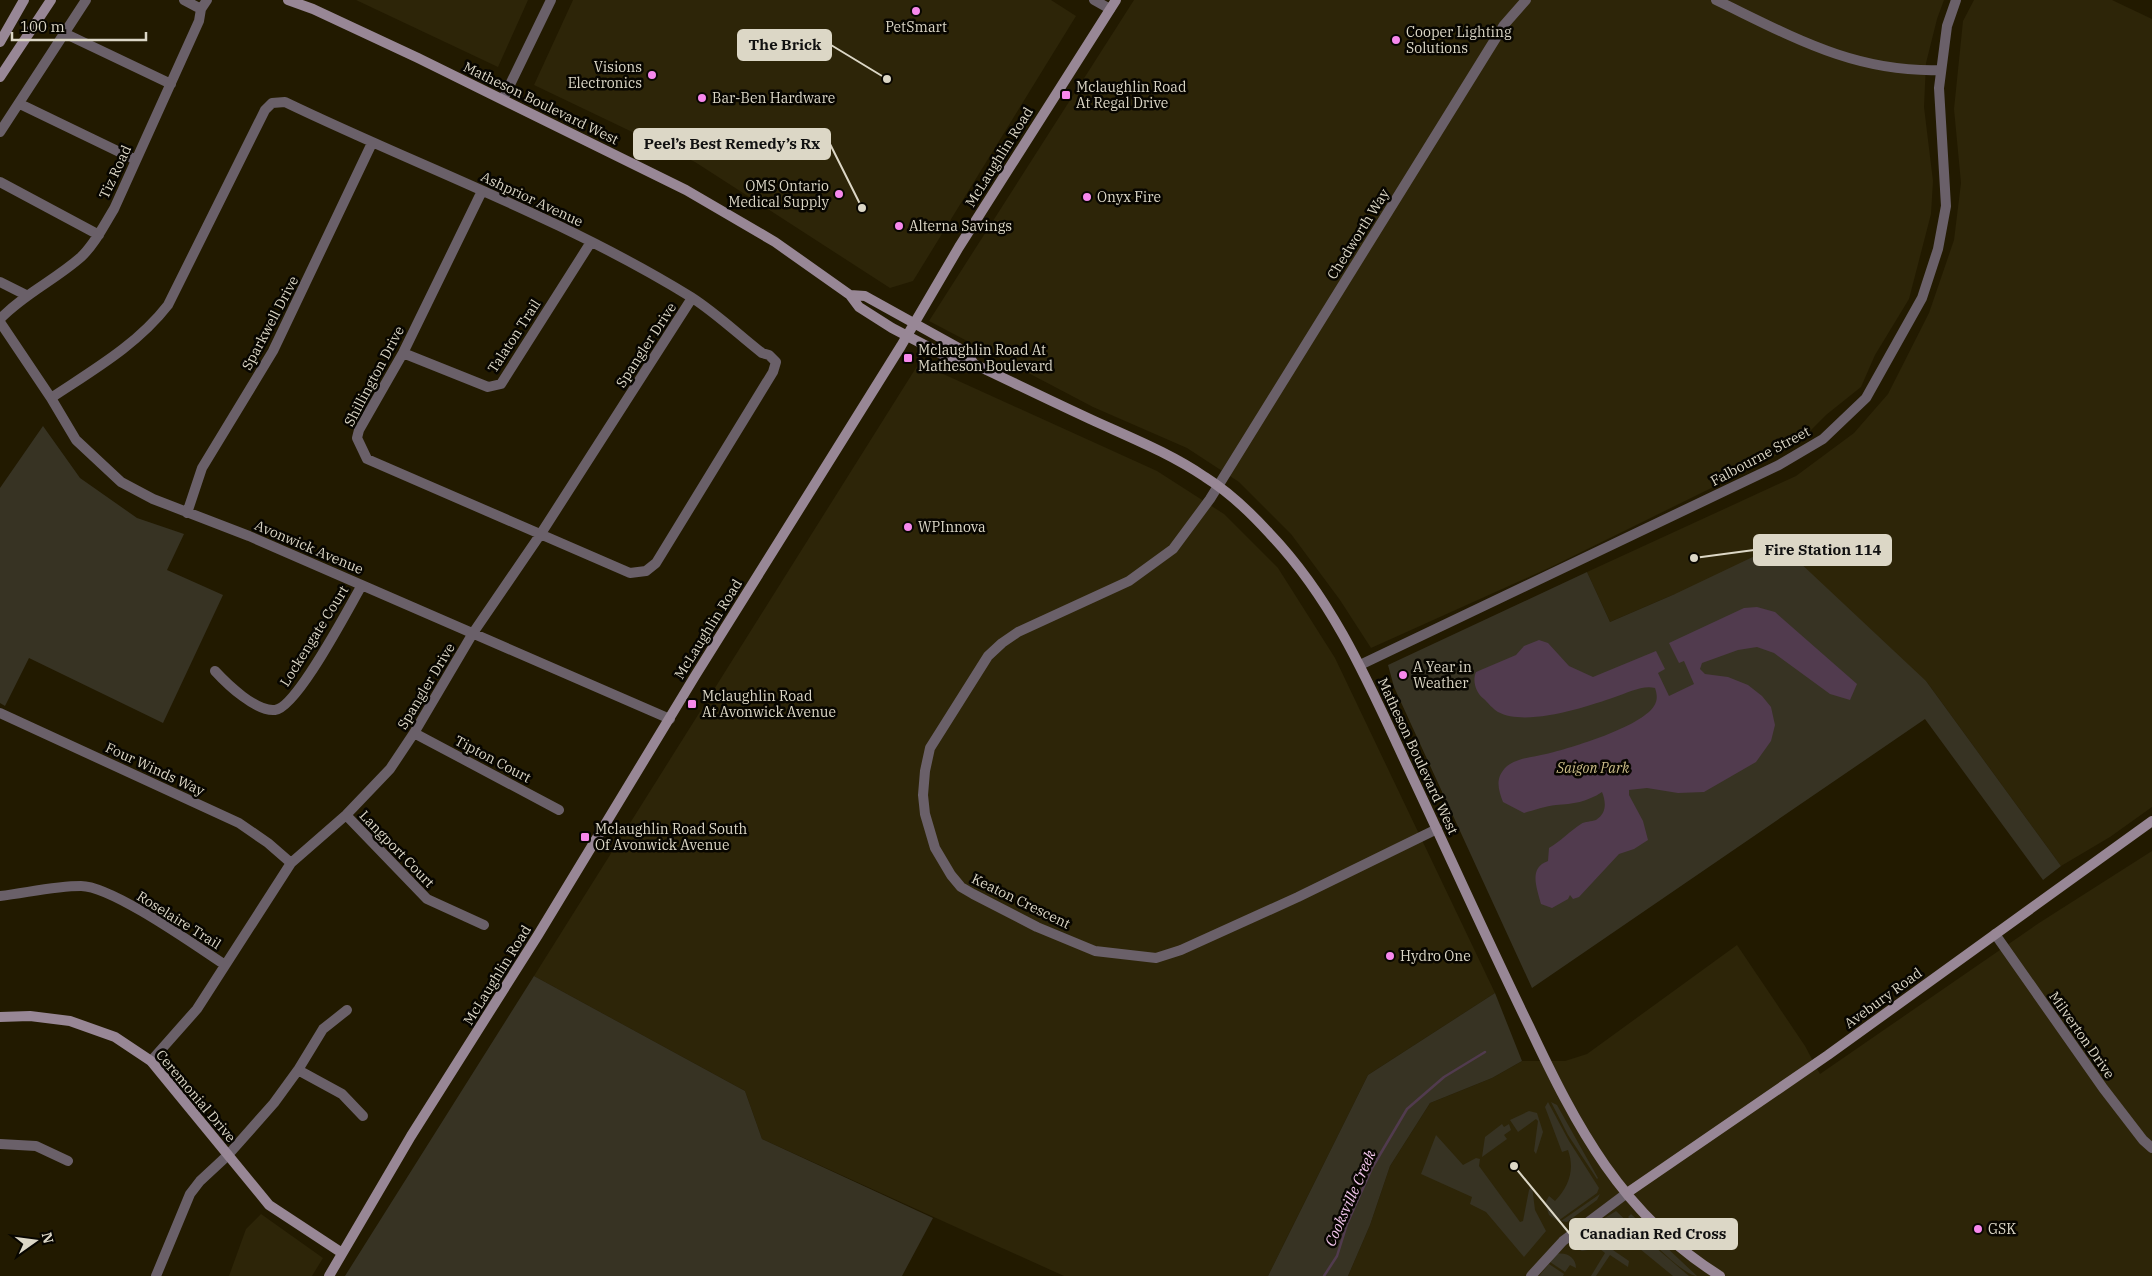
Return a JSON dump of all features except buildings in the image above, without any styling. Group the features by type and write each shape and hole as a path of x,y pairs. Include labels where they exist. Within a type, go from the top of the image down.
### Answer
{"street":[{"path":"0,42 24,0"},
{"path":"0,77 51,0"},
{"path":"0,132 66,34 86,0"},
{"path":"184,0 201,9"},
{"name":"Tiz Road","path":"0,321 26,295 82,256 99,235 114,209 199,21 201,9 207,0"},
{"name":"Matheson Boulevard West","path":"288,0 338,20 686,190 775,242 850,295 859,307 906,336 961,364 974,364 1170,457 1218,486 1268,531 1299,566 1327,606 1360,665 1508,983 1577,1124 1608,1172 1627,1193 1686,1252 1720,1276"},
{"path":"503,99 552,0"},
{"path":"1094,0 1110,9"},
{"name":"McLaughlin Road","path":"329,1276 410,1136 538,935 969,231 1116,0"},
{"name":"Chedworth Way","path":"1218,486 1504,24 1526,0"},
{"path":"1716,0 1835,54 1884,67 1941,70"},
{"name":"Falbourne Street","path":"1360,665 1779,465 1823,439 1866,398 1922,298 1938,250 1946,206 1939,88 1947,26 1956,0"},
{"path":"66,34 171,84"},
{"name":"Ashprior Avenue","path":"51,398 125,349 154,323 163,311 265,110 272,103 285,102 372,143 482,190 591,242 692,298 776,362 772,372 656,563 646,571 630,573 540,535"},
{"path":"20,104 136,160"},
{"name":"Sparkwell Drive","path":"188,513 202,468 274,352 372,143"},
{"path":"0,182 99,235"},
{"name":"Shillington Drive","path":"482,190 403,353 359,430 357,438 367,459 540,535"},
{"name":"Talaton Trail","path":"403,353 488,387 500,384 591,242"},
{"path":"0,282 26,295"},
{"name":"Matheson Boulevard West","path":"850,295 865,296 966,352 974,364"},
{"name":"Spangler Drive","path":"151,1061 197,1009 291,863 346,815 390,769 414,733 473,633 540,535 692,298"},
{"name":"Avonwick Avenue","path":"0,321 51,398 76,440 121,482 153,499 249,536 670,719"},
{"name":"Keaton Crescent","path":"1218,486 1173,550 1129,581 1018,632 988,656 930,748 925,771 923,795 925,814 935,848 950,874 961,887 973,894 1037,927 1095,952 1156,958 1181,950 1298,897 1437,829"},
{"name":"Lockengate Court","path":"215,671 238,695 270,710 277,710 287,704 307,678 362,585"},
{"name":"Four Winds Way","path":"0,713 239,823 268,843 291,863"},
{"name":"Tipton Court","path":"414,733 559,810"},
{"name":"Langport Court","path":"346,815 427,899 484,925"},
{"name":"Avebury Road","path":"1627,1193 1828,1055 2152,821"},
{"name":"Roselaire Trail","path":"0,896 82,886 97,889 141,910 225,965"},
{"name":"Milverton Drive","path":"1995,934 2116,1107 2152,1148"},
{"path":"156,1276 190,1194 274,1103 298,1070 323,1029 347,1010"},
{"name":"Ceremonial Drive","path":"0,1017 30,1016 70,1021 115,1038 151,1061 269,1205 342,1253"},
{"path":"298,1070 342,1094 363,1116"},
{"path":"0,1144 36,1146 68,1161"},
{"path":"1531,1276 1563,1241 1627,1193"}],"shaded area":[{"path":"356,0 528,0 498,67"},
{"path":"573,0 1051,0 1076,16 913,281 890,288 695,162 534,85"},
{"path":"1134,0 1944,0 1937,19 1926,63 1924,107 1933,181 1931,214 1909,299 1875,355 1861,387 1826,415 1796,445 1551,567 1371,648 1340,600 1291,534 1239,482 1187,448 1093,407 929,321"},
{"path":"1974,0 2112,0 2152,19 2152,807 2110,837 2061,866 1926,681 1675,594 1610,622 1587,572 1796,476 1854,433 1888,394 1929,313 1954,240 1961,183 1954,109 1963,21"},
{"path":"919,363 1157,471 1224,514 1278,568 1335,658 1495,993 1368,1075 1268,1276 1064,1276 762,1139 745,1091 534,976"},
{"path":"1757,607 1775,612 1857,684 1850,700 1830,694 1774,653 1757,647 1738,650 1702,663 1700,669 1705,674 1728,677 1748,685 1762,696 1771,707 1775,725 1771,741 1756,762 1704,792 1678,793 1647,788 1629,790 1629,795 1643,821 1648,840 1634,849 1619,854 1579,897 1573,899 1570,895 1568,899 1552,908 1541,904 1535,879 1538,868 1548,861 1549,848 1584,822 1596,820 1600,817 1605,807 1602,792 1580,802 1548,806 1524,813 1503,802 1498,784 1500,775 1510,764 1525,758 1588,742 1635,722 1647,714 1654,706 1657,699 1656,690 1650,687 1640,688 1588,706 1556,714 1524,717 1510,716 1496,711 1479,694 1475,687 1476,672 1516,655 1524,646 1539,640 1548,643 1569,666 1593,677 1656,651 1665,669 1658,673 1669,696 1694,684 1684,661 1679,663 1669,643 1744,608"},
{"path":"2152,851 2152,1276 1348,1276 1370,1225 1390,1166 1430,1103 1492,1078 1522,1061 1565,1061 1587,1054 1737,945 1805,1046 1820,1074 2039,923"},
{"path":"261,1214 323,1258 312,1276 229,1276 246,1229"}],"green space":[{"path":"43,426 80,478 137,518 184,534 167,570 223,595 163,723 29,658 5,706 0,703 0,488"},
{"name":"Saigon Park","path":"1780,544 1926,681 2061,866 2043,880 1925,719 1532,988 1394,687 1388,665 1587,572 1610,622 1675,594"},
{"path":"534,976 745,1091 762,1139 933,1218 902,1276 345,1276"},
{"path":"1495,993 1522,1061 1492,1078 1430,1103 1390,1166 1370,1225 1348,1276 1268,1276 1368,1075"},
{"path":"1548,1102 1569,1141 1599,1188 1597,1193 1558,1221 1549,1215 1545,1203 1549,1196 1555,1201 1564,1190 1571,1171 1571,1164 1568,1150 1562,1152 1545,1107"},
{"path":"1551,1102 1557,1105 1597,1179 1568,1135"},
{"path":"1529,1111 1537,1113 1543,1132 1536,1154 1534,1151 1538,1121 1536,1119 1518,1132 1510,1120"},
{"path":"1502,1124 1504,1127 1509,1124 1511,1130 1504,1135 1507,1139 1482,1157 1485,1137"},
{"path":"1436,1135 1463,1165 1476,1158 1480,1159 1479,1166 1520,1222 1523,1221 1529,1190 1532,1186 1535,1210 1546,1231 1524,1257 1486,1212 1470,1204 1472,1197 1421,1174"},
{"path":"1600,1194 1597,1200 1567,1222 1561,1221"},
{"path":"1616,1211 1646,1239 1637,1247 1612,1229 1608,1234 1597,1235 1588,1250 1582,1251 1578,1249 1579,1234"},
{"path":"1631,1214 1697,1276 1690,1274 1661,1251 1628,1217"},
{"path":"1648,1241 1689,1276 1673,1276 1640,1249"},
{"path":"1607,1246 1629,1261 1628,1267 1610,1255 1596,1276 1591,1276 1605,1253 1600,1249"},
{"path":"1557,1254 1570,1256 1576,1264 1576,1268 1570,1265 1565,1272 1550,1262"},
{"path":"1549,1264 1564,1274 1563,1276 1539,1276"}],"waterway":[{"name":"Cooksville Creek","path":"1324,1276 1337,1256 1347,1224 1372,1168 1407,1109 1444,1077 1485,1052"}],"place":[{"name":"PetSmart","path":"916,11"},
{"name":"Cooper Lighting Solutions","path":"1396,40"},
{"name":"Visions Electronics","path":"652,75"},
{"name":"The Brick","path":"887,79"},
{"name":"Mclaughlin Road At Regal Drive","path":"1066,95"},
{"name":"Bar-Ben Hardware","path":"702,98"},
{"name":"OMS Ontario Medical Supply","path":"839,194"},
{"name":"Onyx Fire","path":"1087,197"},
{"name":"Peel’s Best Remedy’s Rx","path":"862,208"},
{"name":"Alterna Savings","path":"899,226"},
{"name":"Mclaughlin Road At Matheson Boulevard","path":"908,358"},
{"name":"WPInnova","path":"908,527"},
{"name":"Fire Station 114","path":"1694,558"},
{"name":"A Year in Weather","path":"1403,675"},
{"name":"Mclaughlin Road At Avonwick Avenue","path":"692,704"},
{"name":"Mclaughlin Road South Of Avonwick Avenue","path":"585,837"},
{"name":"Hydro One","path":"1390,956"},
{"name":"Canadian Red Cross","path":"1514,1166"},
{"name":"GSK","path":"1978,1229"}]}
